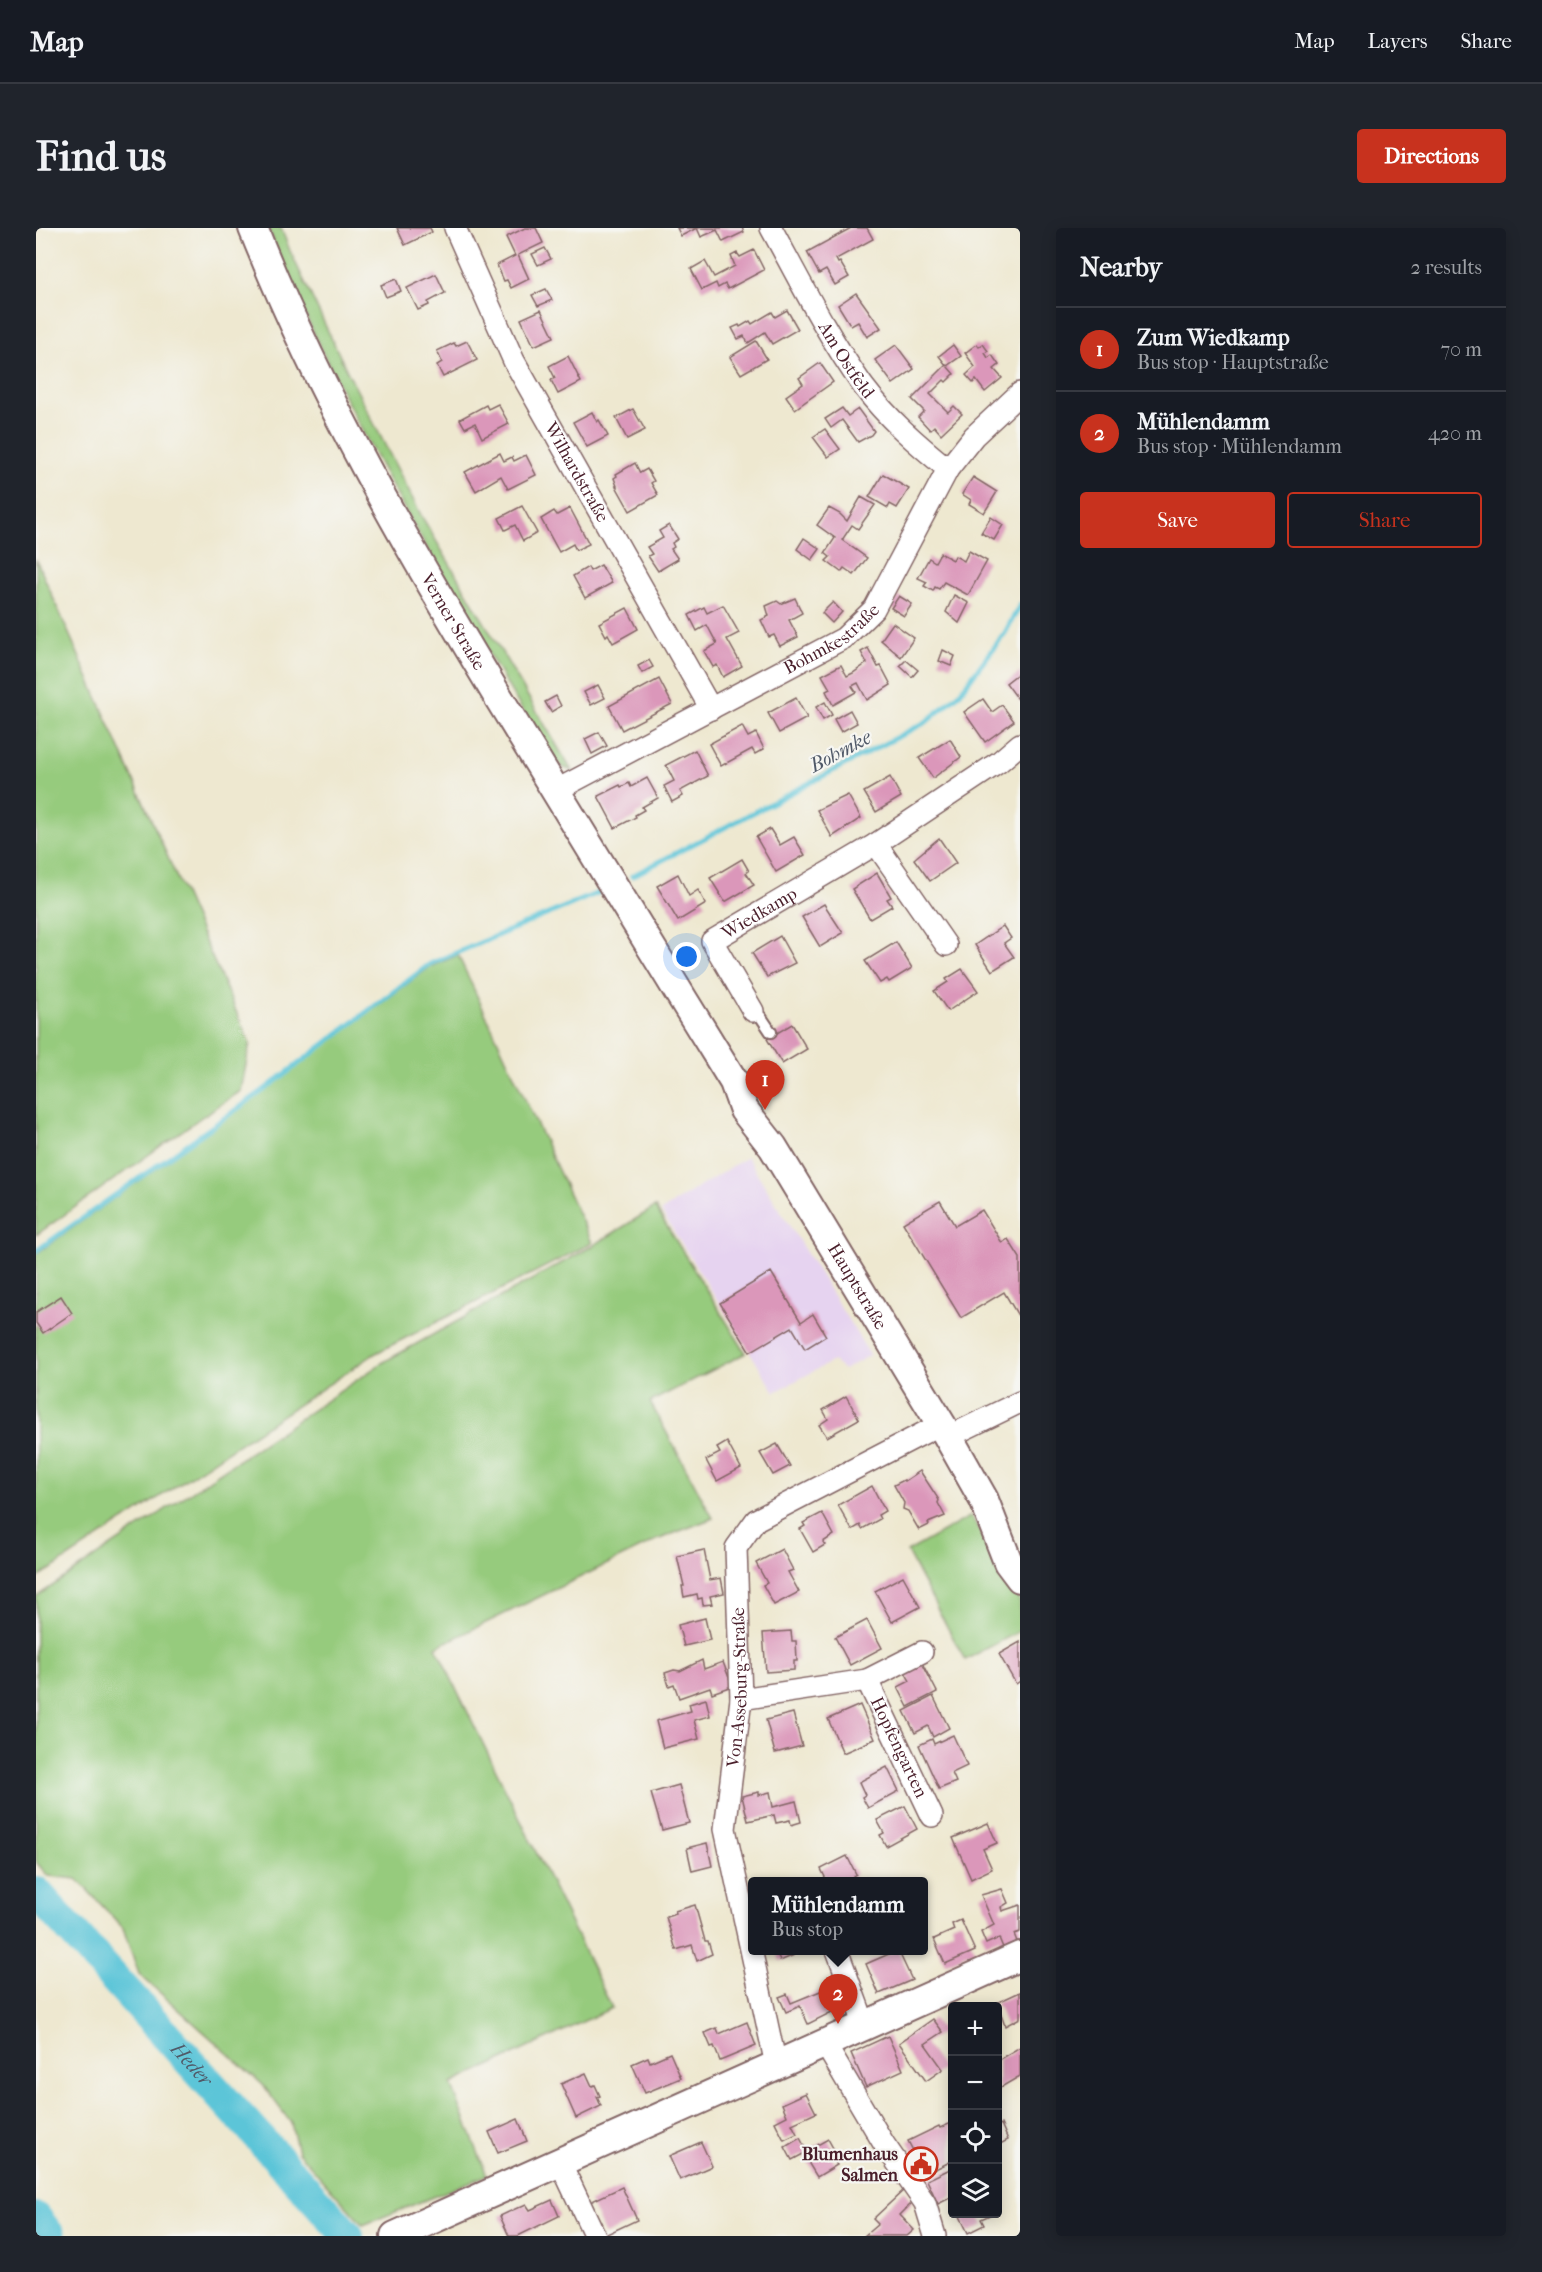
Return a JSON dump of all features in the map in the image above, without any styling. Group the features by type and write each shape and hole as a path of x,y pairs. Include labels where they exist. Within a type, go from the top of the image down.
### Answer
{"main road":[{"name":"Verner Straße","path":"253,228 278,291 340,420 418,564 684,1001"},
{"name":"Hauptstraße","path":"684,1001 734,1082 744,1110 773,1147 945,1431 984,1500 1008,1562 1020,1578"},
{"path":"395,2236 1020,1956"}],"street":[{"name":"Wilhardstraße","path":"455,228 514,361 711,709"},
{"name":"Am Ostfeld","path":"771,228 826,327 864,387 911,440 948,469"},
{"name":"Bohmkestraße","path":"555,791 844,638 874,609 948,469 974,435 1020,393"},
{"name":"Wiedkamp","path":"753,1011 712,940 876,844 999,762 1020,744"},
{"path":"876,844 946,945"},
{"name":"Von-Asseburg-Straße","path":"748,1935 725,1829 741,1699 736,1548 756,1520 945,1431 1020,1402"},
{"name":"Hopfengarten","path":"741,1699 867,1680 922,1652"},
{"name":"Hopfengarten","path":"867,1680 932,1816"},
{"name":"Von-Asseburg-Straße","path":"752,1955 776,2065"},
{"path":"839,1955 865,2026"},
{"path":"825,2044 885,2144 925,2203 935,2236"},
{"path":"560,2162 595,2236"}],"lane":[{"path":"753,1011 761,1017 771,1032"}],"shaded area":[{"path":"747,1157 870,1355 844,1370 833,1361 775,1392 661,1211"}],"green space":[{"path":"268,228 281,228 347,371 422,517 572,771 562,767 549,755 398,497 329,365"},
{"path":"36,559 250,1043 241,1091 36,1235"},
{"path":"458,955 592,1243 376,1353 36,1579 36,1254 235,1112 430,967"},
{"path":"655,1207 746,1353 650,1402 713,1518 657,1540 436,1647 612,2008 451,2084 487,2175 363,2225 298,2152 291,2123 263,2085 139,1974 123,1928 77,1879 48,1876 36,1862 36,1597 382,1363 594,1245"},
{"path":"971,1516 1020,1602 1020,1631 965,1660 907,1552"}],"building":[{"path":"397,228 430,228 432,232 405,245"},
{"path":"525,228 536,228 543,243 518,255 529,279 511,288 507,280 504,281 497,265 515,256 506,237"},
{"path":"677,228 697,228 681,236"},
{"path":"697,228 742,228 744,232 723,242 717,230 701,237"},
{"path":"851,228 867,228 873,239 836,259 849,277 835,285 826,270 819,274 807,252"},
{"path":"545,248 551,259 538,265 532,254"},
{"path":"754,250 764,270 728,289 725,284 718,288 716,283 702,290 691,269 705,261 714,277 735,266 731,256 737,253 740,257"},
{"path":"436,274 445,293 418,310 407,288"},
{"path":"396,279 401,291 386,297 381,285"},
{"path":"546,289 552,300 538,306 532,295"},
{"path":"856,293 881,328 867,337 858,322 851,326 838,305"},
{"path":"541,310 554,337 534,346 521,319"},
{"path":"787,310 798,329 772,344 765,332 748,343 744,336 738,339 732,328 739,325 740,327 750,321 752,324 772,312 775,317"},
{"path":"467,341 477,360 443,377 437,365 442,362 437,351 454,343 456,346"},
{"path":"756,341 767,359 741,374 730,357"},
{"path":"977,344 979,347 983,344 988,351 985,353 988,358 992,355 999,365 994,369 1002,378 985,392 976,380 973,383 966,375 975,367 965,353"},
{"path":"896,345 914,369 893,384 875,360"},
{"path":"953,345 961,356 947,366 954,374 930,394 948,412 954,406 962,414 941,434 934,426 930,430 918,417 924,411 912,399 946,365 939,356"},
{"path":"568,356 581,382 558,394 551,380 555,378 549,366"},
{"path":"820,363 833,382 795,409 786,396 803,384 799,378"},
{"path":"498,404 509,424 482,438 475,423 465,428 460,419 486,405 488,409"},
{"path":"842,408 848,416 858,409 874,431 871,435 858,442 842,420 831,428 825,419"},
{"path":"633,409 645,430 627,439 616,418"},
{"path":"592,412 608,436 587,447 573,422"},
{"path":"825,429 840,449 828,457 813,437"},
{"path":"500,453 504,461 512,457 514,461 526,455 536,475 508,489 501,476 476,491 465,472"},
{"path":"635,463 640,473 647,469 658,495 630,511 614,478 616,474"},
{"path":"883,474 909,489 897,508 890,504 888,508 869,497"},
{"path":"973,477 997,492 984,513 969,504 971,500 962,494"},
{"path":"861,497 875,505 858,529 852,525 842,540 867,558 854,575 844,568 841,572 826,561 830,557 825,553 835,538 817,525 829,508 847,521"},
{"path":"522,506 537,533 523,541 515,525 505,530 499,518"},
{"path":"570,508 589,544 576,550 573,544 559,552 541,519 554,511 557,515"},
{"path":"991,517 1003,525 994,540 981,533"},
{"path":"669,525 678,539 672,543 674,547 671,549 678,559 658,571 648,556 652,554 647,547 663,538 659,531"},
{"path":"804,538 820,549 812,560 797,549"},
{"path":"969,551 987,561 968,595 944,582 939,589 935,587 933,591 924,586 927,582 918,578 929,558 935,562 940,553 953,560 955,556 964,561"},
{"path":"601,565 612,583 585,598 573,576 588,567 590,571"},
{"path":"954,595 969,603 959,623 946,612"},
{"path":"899,596 912,604 904,616 891,608"},
{"path":"795,598 802,613 789,620 798,637 780,646 774,635 769,637 761,620 769,616 766,606 777,601 781,604"},
{"path":"833,602 842,612 832,623 822,613"},
{"path":"723,605 739,633 727,639 742,666 723,677 717,665 713,667 704,651 717,644 707,625 697,631 689,615 704,607 707,613"},
{"path":"627,608 638,629 613,643 599,623"},
{"path":"893,623 914,638 901,657 881,640"},
{"path":"868,648 891,685 867,700 858,683 852,686 856,692 833,705 826,691 830,689 822,675 841,665 847,676 853,673 867,663 861,652"},
{"path":"943,650 955,656 951,666 939,661"},
{"path":"649,660 653,667 642,673 638,666"},
{"path":"906,660 918,670 912,677 900,666"},
{"path":"1020,672 1020,702 1006,683"},
{"path":"659,679 672,704 622,730 609,706"},
{"path":"598,685 605,698 591,705 584,692"},
{"path":"556,696 561,706 551,712 545,702"},
{"path":"796,698 807,718 779,733 768,713"},
{"path":"983,699 992,712 1002,705 1014,721 985,742 964,712"},
{"path":"825,702 832,715 823,720 816,707"},
{"path":"850,710 857,723 841,732 834,719"},
{"path":"742,726 748,737 756,733 764,749 755,754 752,749 721,766 709,744"},
{"path":"599,732 607,746 592,754 585,739"},
{"path":"950,739 961,757 933,778 919,758"},
{"path":"695,750 708,776 680,791 683,796 672,802 664,786 674,781 666,765"},
{"path":"890,777 901,797 876,812 864,792"},
{"path":"647,778 658,798 642,807 644,810 635,815 636,817 615,828 598,796 620,785 621,787 629,783 631,787"},
{"path":"848,795 861,818 832,837 817,810"},
{"path":"770,829 780,845 794,837 805,855 776,872 756,837"},
{"path":"939,838 956,863 930,881 914,859"},
{"path":"742,859 749,871 746,873 754,885 725,902 710,878"},
{"path":"877,873 891,897 887,899 892,906 870,919 852,889"},
{"path":"678,874 689,896 698,890 706,904 678,921 657,886"},
{"path":"824,904 843,933 820,947 802,917"},
{"path":"1003,926 1011,938 1004,943 1014,957 992,971 975,945"},
{"path":"780,936 795,963 767,977 752,953"},
{"path":"896,942 912,968 889,982 887,979 880,983 865,961"},
{"path":"962,969 978,991 948,1011 934,991 948,982 946,979"},
{"path":"792,1024 807,1049 782,1064 767,1039"},
{"path":"940,1201 955,1226 982,1210 1002,1243 1008,1239 1020,1258 1020,1319 1004,1292 961,1318 903,1223"},
{"path":"771,1272 801,1322 813,1314 826,1336 805,1349 792,1327 750,1352 720,1303"},
{"path":"61,1296 72,1313 43,1333 36,1323 36,1312"},
{"path":"846,1396 859,1419 827,1437 819,1425 828,1419 823,1410"},
{"path":"727,1442 741,1468 717,1481 706,1460 720,1453 717,1448"},
{"path":"777,1444 790,1466 773,1475 760,1453"},
{"path":"920,1471 939,1500 938,1503 945,1516 928,1523 929,1525 919,1530 908,1511 903,1509 904,1503 894,1485"},
{"path":"872,1486 885,1511 878,1515 880,1519 862,1529 860,1525 852,1530 838,1505"},
{"path":"822,1513 834,1535 823,1542 825,1545 813,1552 800,1529 805,1526 803,1523"},
{"path":"782,1549 793,1570 788,1572 799,1592 774,1605 763,1585 767,1583 756,1563"},
{"path":"704,1550 710,1580 721,1578 724,1593 710,1596 712,1604 703,1605 702,1598 698,1599 697,1594 684,1597 682,1586 684,1586 677,1556"},
{"path":"903,1576 920,1607 892,1622 875,1591"},
{"path":"705,1618 710,1640 684,1646 678,1625"},
{"path":"867,1620 882,1648 850,1665 835,1637"},
{"path":"791,1631 792,1641 796,1641 797,1661 794,1661 794,1670 766,1672 763,1633"},
{"path":"1020,1642 1020,1681 1016,1684 999,1654"},
{"path":"702,1660 704,1669 723,1662 732,1686 712,1693 710,1687 679,1698 674,1684 669,1686 665,1673 680,1671"},
{"path":"922,1663 937,1692 908,1707 898,1687 910,1681 905,1672"},
{"path":"933,1696 949,1728 933,1737 928,1726 915,1733 904,1711"},
{"path":"706,1699 710,1716 694,1720 699,1739 663,1748 656,1721 691,1711 689,1704"},
{"path":"860,1705 875,1739 843,1753 828,1719"},
{"path":"793,1713 802,1746 775,1753 766,1720"},
{"path":"953,1735 967,1766 952,1773 956,1782 939,1789 919,1745 932,1739 934,1744"},
{"path":"887,1767 899,1791 868,1808 862,1797 865,1795 859,1782"},
{"path":"679,1785 689,1823 662,1830 651,1793"},
{"path":"759,1792 759,1795 770,1792 773,1807 796,1801 801,1822 791,1825 790,1820 776,1823 774,1815 748,1821 742,1796"},
{"path":"905,1806 917,1829 886,1846 880,1835 884,1833 877,1820"},
{"path":"988,1823 997,1843 983,1849 992,1869 971,1879 953,1838"},
{"path":"707,1843 712,1866 692,1871 687,1848"},
{"path":"847,1856 856,1874 853,1877 825,1877 821,1869"},
{"path":"1002,1889 1008,1903 1001,1907 1002,1911 1020,1905 1020,1932 1014,1934 1018,1944 1004,1950 999,1938 986,1944 981,1932 994,1925 981,1895"},
{"path":"695,1905 705,1941 708,1941 712,1954 697,1961 692,1945 676,1950 666,1917 676,1914 675,1911"},
{"path":"961,1920 975,1951 945,1964 934,1939 954,1930 952,1924"},
{"path":"777,1955 794,1955 780,1961"},
{"path":"887,1955 900,1955 912,1980 879,1994 866,1964"},
{"path":"835,1985 844,2006 808,2024 800,2006 786,2012 779,1997 787,1994 791,2003"},
{"path":"1020,1992 1020,2018 1005,2026 1002,2017 1002,2002 998,2002"},
{"path":"933,2019 943,2032 925,2044 943,2069 926,2081 899,2043"},
{"path":"747,2022 756,2046 720,2061 705,2033 717,2028 719,2034"},
{"path":"888,2036 903,2070 866,2087 851,2053"},
{"path":"1020,2047 1020,2076 1002,2087 1002,2058"},
{"path":"670,2053 681,2078 645,2093 632,2064 648,2057 650,2062"},
{"path":"586,2073 600,2096 597,2097 601,2106 576,2118 561,2084"},
{"path":"806,2093 816,2113 792,2124 797,2134 784,2140 775,2122 787,2116 782,2104"},
{"path":"518,2119 527,2141 498,2153 489,2132"},
{"path":"948,2124 948,2163 921,2176 915,2164 919,2162 908,2141 939,2126 940,2128"},
{"path":"1002,2126 1008,2140 1002,2143"},
{"path":"800,2138 807,2151 828,2139 834,2150 829,2153 837,2165 817,2177 803,2154 792,2160 785,2147"},
{"path":"701,2142 712,2166 680,2180 669,2156"},
{"path":"948,2170 948,2199 938,2204 927,2180"},
{"path":"622,2187 637,2220 605,2235 590,2202"},
{"path":"904,2190 912,2203 900,2215 914,2230 907,2236 864,2236 878,2224 873,2219"},
{"path":"552,2200 559,2216 518,2236 509,2236 500,2216 526,2204 530,2210"},
{"path":"961,2218 983,2218 981,2219 984,2225 968,2233"}],"waterway":[{"name":"Bohmke","path":"632,876 926,722 959,694 1005,633 1020,605"},
{"path":"36,1251 264,1090 430,964 598,893"},
{"name":"Heder","path":"36,1892 348,2236"},
{"name":"Heder","path":"36,2218 50,2236"}],"place":[{"name":"Zum Wiedkamp","path":"765,1110"},
{"name":"Mühlendamm","path":"838,2024"},
{"name":"Blumenhaus Salmen","path":"921,2164"}]}
